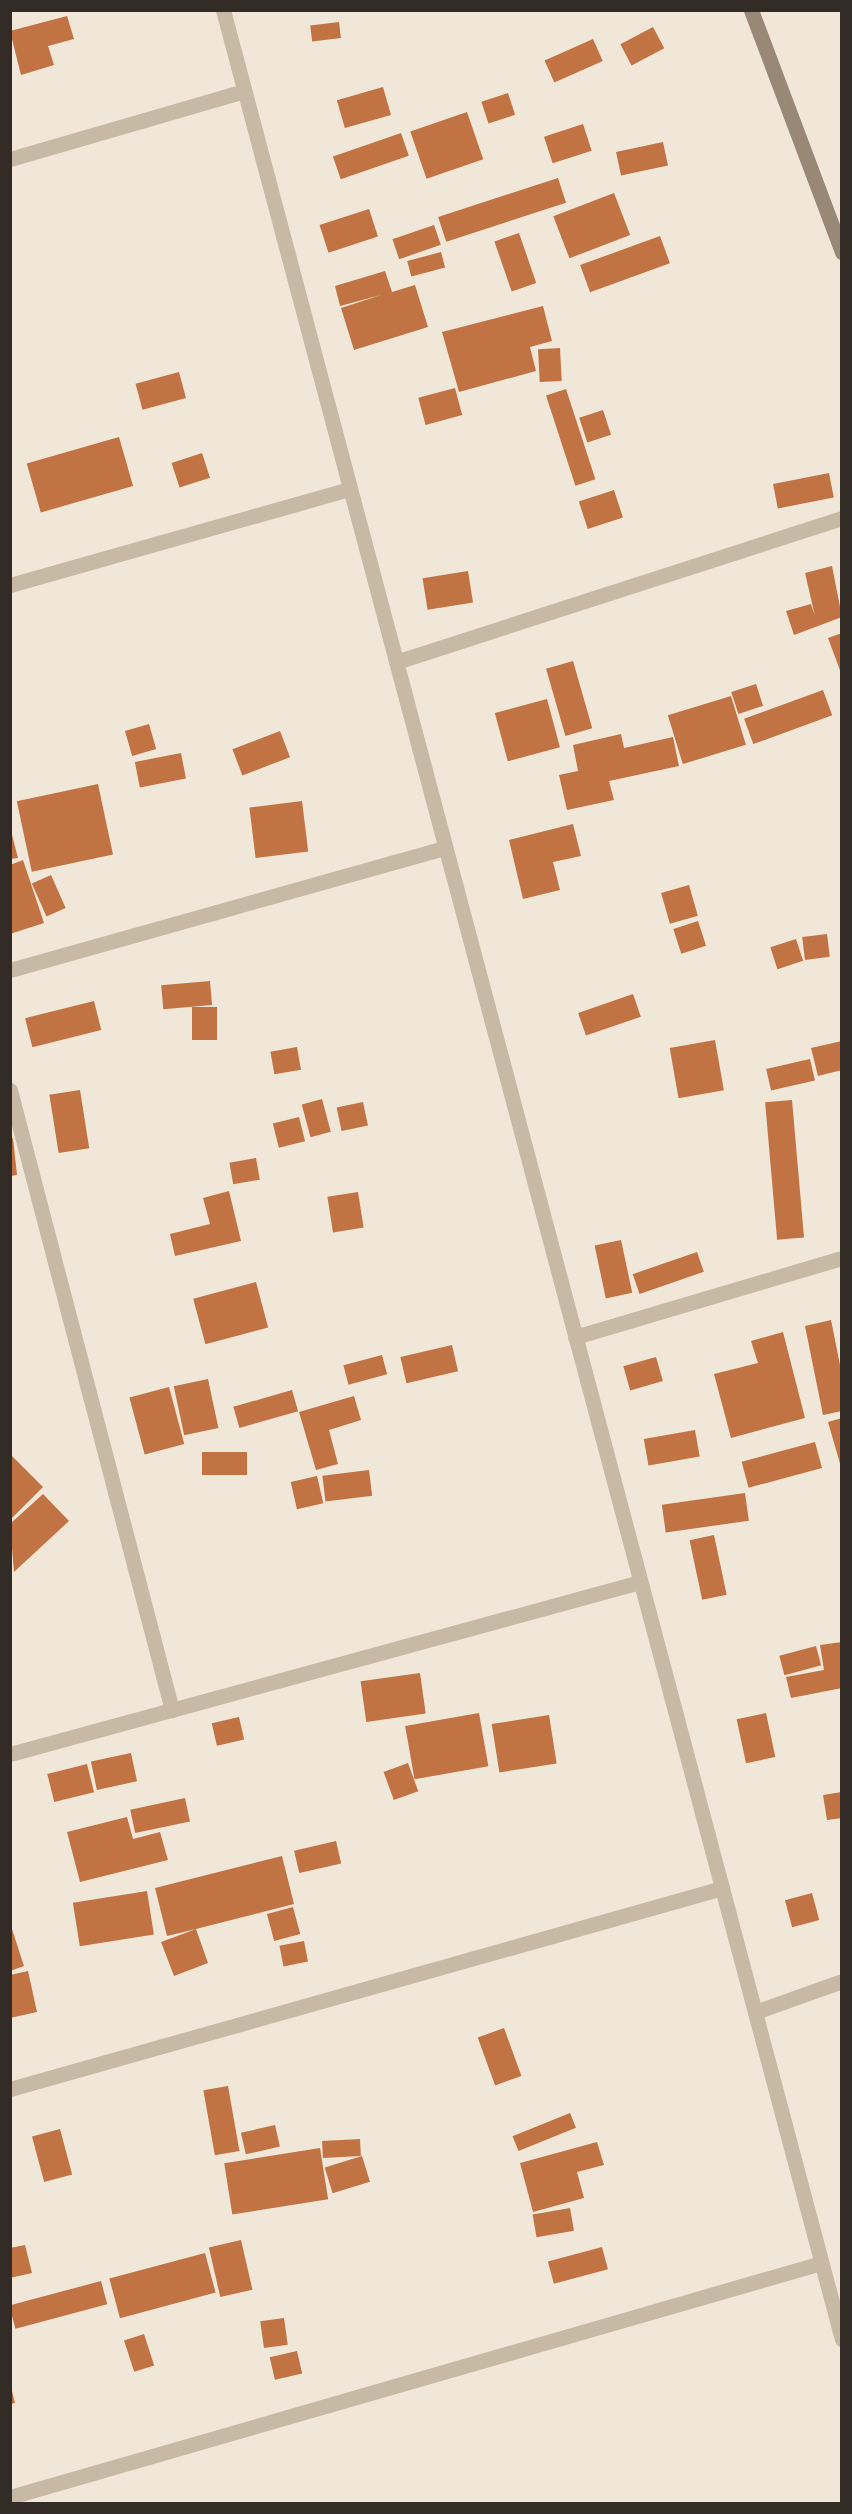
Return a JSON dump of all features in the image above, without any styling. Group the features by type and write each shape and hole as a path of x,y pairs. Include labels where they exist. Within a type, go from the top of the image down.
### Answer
{"main road":[{"path":"751,10 842,252"}],"street":[{"path":"223,10 842,2339"},
{"path":"10,159 244,91"},
{"path":"10,585 350,489"},
{"path":"396,662 842,518"},
{"path":"10,970 445,848"},
{"path":"10,1089 172,1710"},
{"path":"575,1337 842,1258"},
{"path":"10,1754 640,1582"},
{"path":"10,2089 722,1888"},
{"path":"755,2012 842,1981"},
{"path":"10,2497 821,2263"}],"building":[{"path":"67,16 74,39 48,46 54,65 21,75 10,31"},
{"path":"339,22 341,38 312,41 310,26"},
{"path":"653,27 664,48 632,66 620,44"},
{"path":"593,39 603,61 554,82 545,61"},
{"path":"383,87 391,115 345,128 337,100"},
{"path":"508,93 515,115 488,124 481,102"},
{"path":"467,112 483,159 427,179 410,132"},
{"path":"583,124 592,151 553,163 544,137"},
{"path":"401,133 409,156 341,179 333,156"},
{"path":"663,142 668,165 621,175 616,152"},
{"path":"558,178 566,203 446,242 438,217"},
{"path":"614,193 630,235 569,258 553,216"},
{"path":"369,209 378,237 329,253 320,225"},
{"path":"434,225 441,245 399,259 392,239"},
{"path":"519,233 536,283 512,292 494,241"},
{"path":"660,236 670,263 590,292 580,265"},
{"path":"441,252 445,267 411,277 407,261"},
{"path":"385,271 392,292 415,285 428,327 354,350 341,308 381,295 340,306 335,286"},
{"path":"543,306 552,341 530,347 536,371 459,392 442,332"},
{"path":"560,348 562,381 540,382 538,349"},
{"path":"179,372 186,398 143,410 136,384"},
{"path":"455,388 462,415 426,425 418,398"},
{"path":"566,389 595,479 575,486 546,395"},
{"path":"603,410 611,435 587,442 579,418"},
{"path":"119,437 133,486 41,512 27,463"},
{"path":"202,453 210,478 180,488 172,463"},
{"path":"829,473 834,498 778,508 773,484"},
{"path":"614,490 623,518 588,529 579,501"},
{"path":"832,566 842,617 794,635 786,611 811,604 815,616 805,573"},
{"path":"468,571 473,603 428,610 423,578"},
{"path":"842,633 842,673 841,673 828,638"},
{"path":"573,661 592,728 565,736 546,669"},
{"path":"756,684 763,706 738,714 731,692"},
{"path":"823,690 832,715 753,744 744,719"},
{"path":"731,696 746,745 683,764 668,715"},
{"path":"547,699 560,747 508,761 495,713"},
{"path":"149,724 156,749 132,756 125,731"},
{"path":"280,731 290,757 242,775 232,749"},
{"path":"621,734 624,748 673,737 679,766 609,781 614,800 567,810 559,775 578,771 573,745"},
{"path":"181,753 186,779 140,787 135,762"},
{"path":"98,784 113,854 32,872 17,801"},
{"path":"302,801 308,852 256,858 249,807"},
{"path":"573,824 581,856 553,862 560,890 523,899 509,840"},
{"path":"10,827 18,858 10,859"},
{"path":"23,860 44,923 10,934 10,865"},
{"path":"51,875 66,908 46,916 32,884"},
{"path":"689,885 698,916 670,924 661,893"},
{"path":"698,921 706,946 681,954 673,929"},
{"path":"827,934 830,957 805,960 802,937"},
{"path":"796,939 803,961 777,969 770,947"},
{"path":"210,981 212,1005 163,1009 161,985"},
{"path":"633,994 641,1017 586,1036 578,1013"},
{"path":"94,1001 101,1030 32,1047 25,1018"},
{"path":"192,1007 217,1007 217,1040 192,1040"},
{"path":"715,1040 724,1090 679,1098 670,1048"},
{"path":"842,1041 842,1070 818,1076 811,1048"},
{"path":"297,1047 301,1070 274,1074 270,1052"},
{"path":"810,1059 815,1080 771,1091 766,1069"},
{"path":"80,1090 89,1148 59,1153 49,1095"},
{"path":"322,1099 331,1132 311,1137 302,1104"},
{"path":"792,1100 804,1237 777,1240 765,1102"},
{"path":"363,1102 368,1125 342,1131 337,1108"},
{"path":"299,1117 305,1141 279,1148 273,1124"},
{"path":"13,1138 17,1175 10,1176 10,1139"},
{"path":"256,1158 260,1180 233,1184 229,1163"},
{"path":"229,1191 241,1241 175,1256 170,1234 210,1224 203,1198"},
{"path":"358,1192 364,1228 333,1232 327,1197"},
{"path":"621,1240 632,1293 606,1298 595,1246"},
{"path":"697,1252 704,1272 640,1294 633,1274"},
{"path":"256,1282 268,1327 205,1344 193,1299"},
{"path":"831,1320 842,1375 842,1411 823,1415 805,1326"},
{"path":"783,1332 805,1418 731,1438 714,1374 758,1363 751,1341"},
{"path":"452,1345 458,1371 406,1383 400,1357"},
{"path":"382,1355 387,1374 349,1385 343,1365"},
{"path":"656,1357 663,1381 630,1390 623,1366"},
{"path":"208,1379 218,1428 184,1435 174,1386"},
{"path":"169,1387 184,1444 145,1455 129,1398"},
{"path":"292,1390 298,1411 239,1428 233,1407"},
{"path":"354,1396 361,1420 329,1430 338,1464 316,1470 299,1412"},
{"path":"842,1418 842,1467 841,1467 828,1422"},
{"path":"695,1430 700,1457 648,1466 644,1439"},
{"path":"815,1442 822,1468 749,1488 742,1462"},
{"path":"202,1452 247,1452 247,1475 202,1475"},
{"path":"10,1454 43,1487 10,1520"},
{"path":"369,1470 372,1496 326,1502 322,1476"},
{"path":"317,1476 323,1503 297,1509 291,1482"},
{"path":"745,1493 749,1521 666,1532 662,1505"},
{"path":"43,1494 69,1521 14,1572 10,1524"},
{"path":"714,1535 727,1595 702,1600 690,1540"},
{"path":"842,1642 842,1688 791,1698 786,1677 824,1670 820,1645"},
{"path":"816,1646 821,1665 784,1675 779,1656"},
{"path":"420,1673 426,1714 366,1722 361,1681"},
{"path":"479,1713 488,1766 415,1779 405,1726"},
{"path":"766,1713 775,1757 746,1763 737,1719"},
{"path":"549,1715 557,1763 499,1772 492,1724"},
{"path":"239,1717 244,1739 217,1746 212,1723"},
{"path":"131,1753 137,1781 97,1790 91,1762"},
{"path":"408,1763 418,1791 394,1800 384,1772"},
{"path":"87,1764 94,1792 54,1802 47,1774"},
{"path":"842,1792 842,1818 827,1820 823,1795"},
{"path":"185,1798 190,1821 135,1833 130,1810"},
{"path":"127,1817 133,1839 160,1832 168,1860 80,1882 67,1832"},
{"path":"336,1841 341,1863 299,1873 294,1851"},
{"path":"282,1856 294,1904 167,1936 155,1888"},
{"path":"147,1891 154,1934 80,1946 73,1903"},
{"path":"812,1893 819,1920 792,1927 785,1900"},
{"path":"293,1907 300,1934 274,1941 267,1914"},
{"path":"10,1923 24,1966 10,1971"},
{"path":"196,1929 208,1963 174,1976 161,1942"},
{"path":"304,1941 308,1962 283,1966 279,1946"},
{"path":"28,1971 37,2012 10,2018 10,1975"},
{"path":"504,2028 521,2076 495,2086 478,2038"},
{"path":"228,2086 239,2151 215,2155 203,2090"},
{"path":"570,2113 576,2128 519,2151 513,2136"},
{"path":"275,2125 280,2146 246,2154 241,2133"},
{"path":"60,2129 72,2174 44,2182 32,2137"},
{"path":"360,2139 361,2156 323,2158 322,2141"},
{"path":"597,2142 604,2165 577,2172 584,2198 533,2212 520,2163"},
{"path":"320,2148 328,2199 232,2215 224,2163"},
{"path":"362,2156 370,2182 333,2193 325,2167"},
{"path":"570,2208 574,2231 537,2237 533,2215"},
{"path":"241,2240 252,2290 220,2297 209,2247"},
{"path":"25,2245 32,2273 10,2278 10,2248"},
{"path":"602,2247 608,2269 554,2284 548,2261"},
{"path":"205,2253 216,2293 120,2318 109,2279"},
{"path":"101,2281 107,2304 15,2329 10,2305"},
{"path":"284,2318 288,2345 264,2348 260,2321"},
{"path":"144,2334 154,2365 134,2372 124,2340"},
{"path":"297,2351 302,2373 275,2380 270,2357"},
{"path":"10,2383 15,2403 10,2404"}]}
